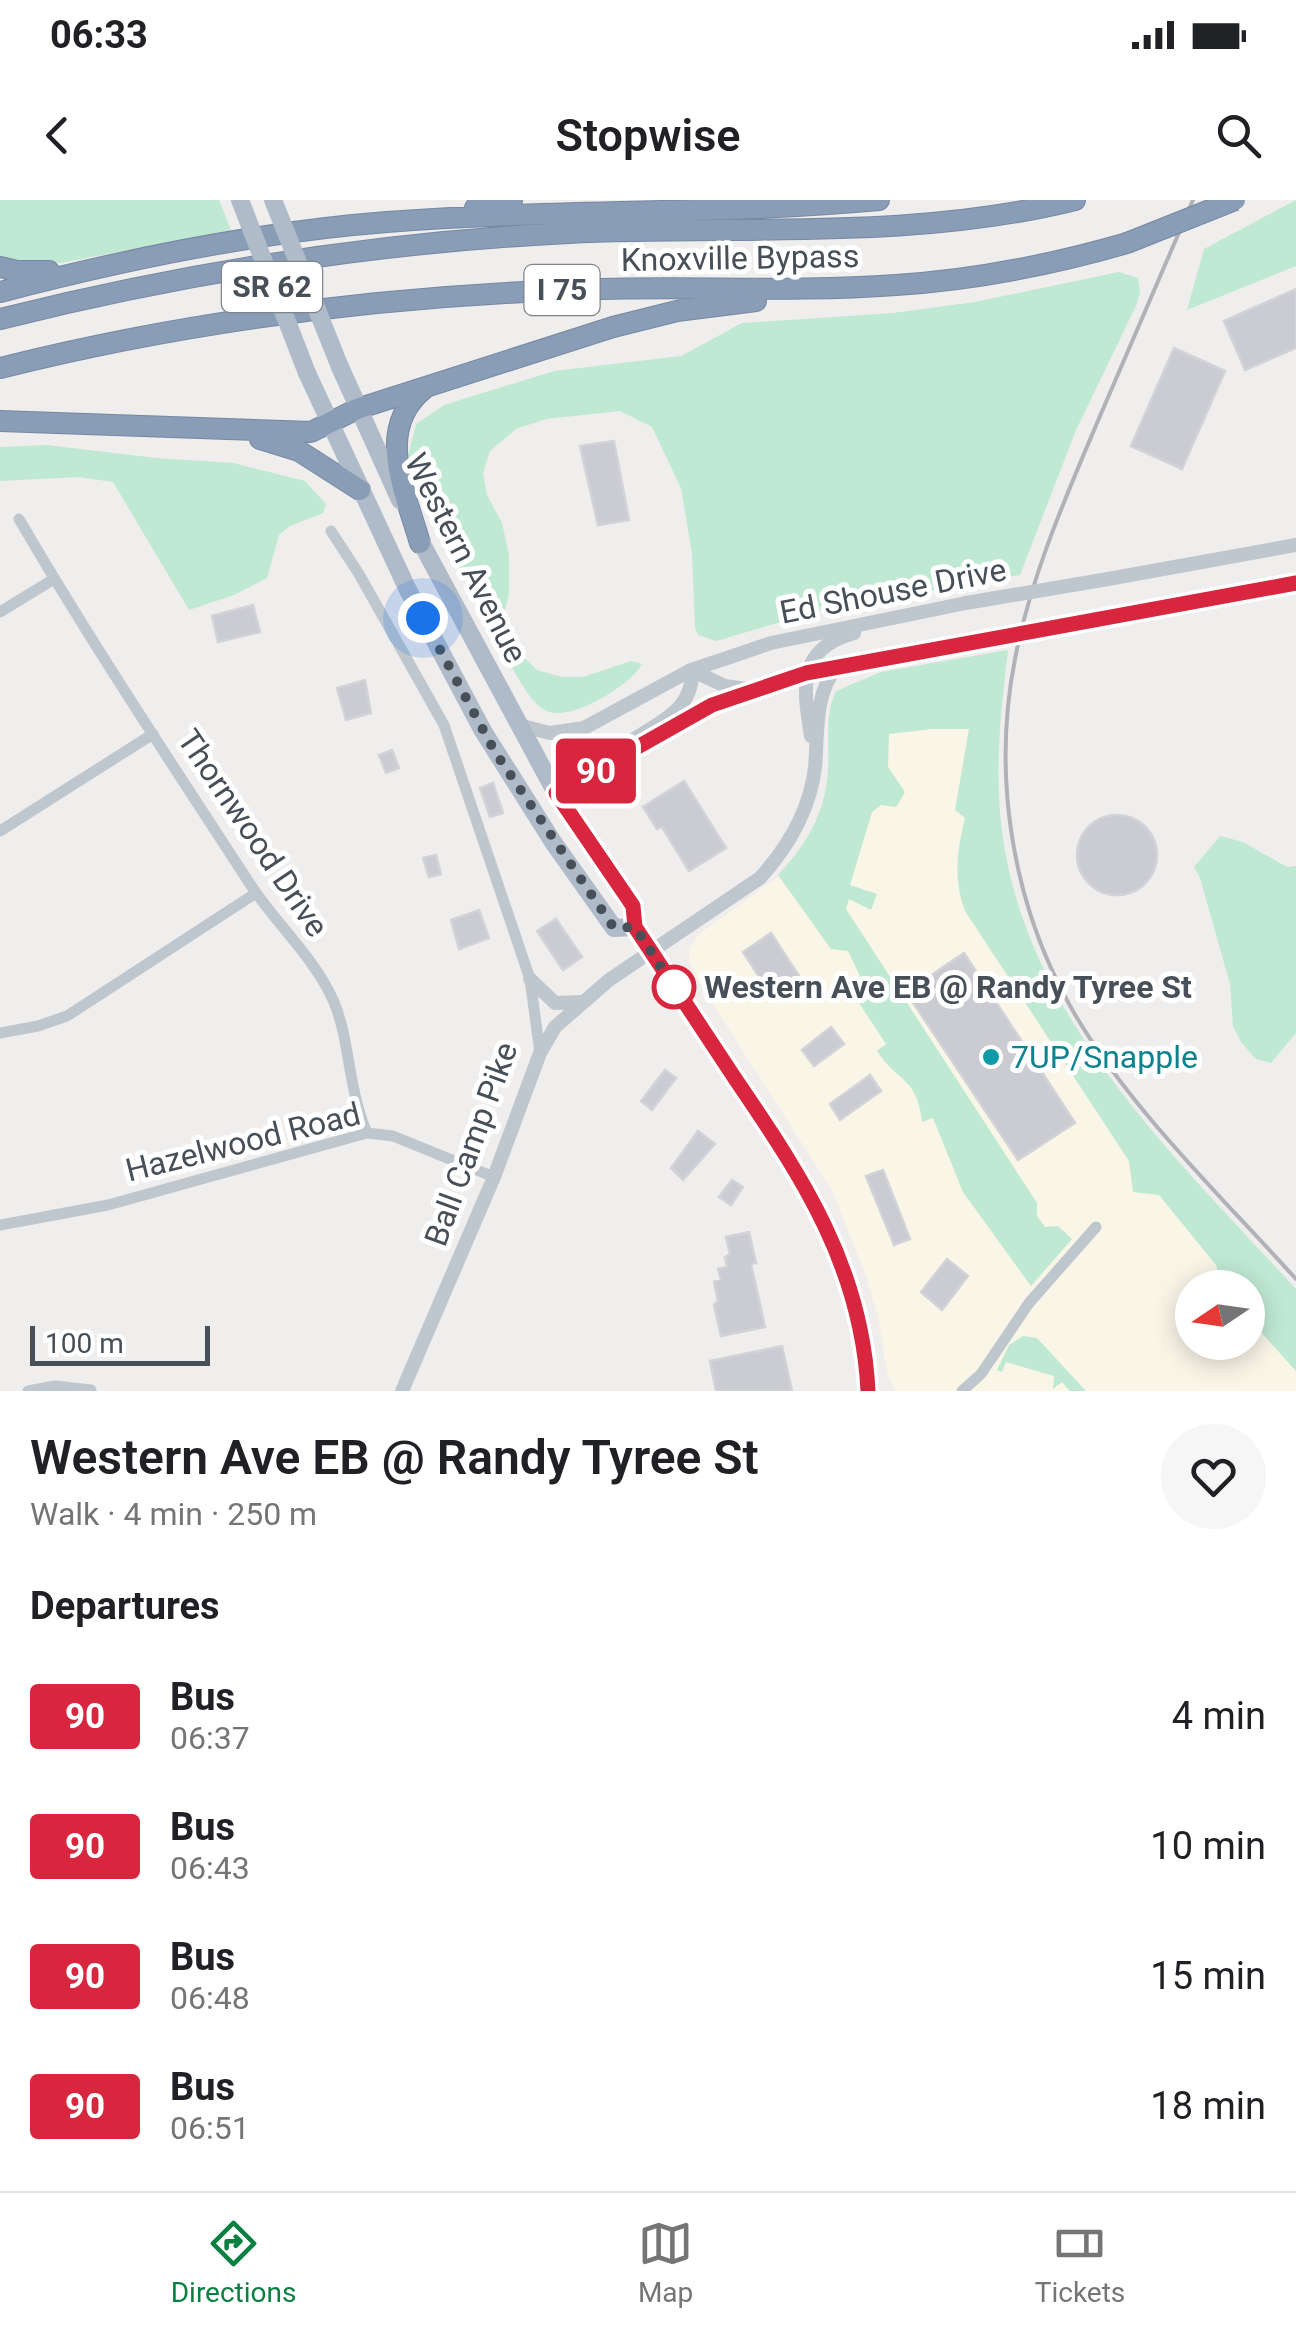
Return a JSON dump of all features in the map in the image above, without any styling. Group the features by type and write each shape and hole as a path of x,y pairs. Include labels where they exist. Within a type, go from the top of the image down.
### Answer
{"highway":[{"path":"0,267 44,272 512,200"},
{"path":"386,222 782,209 879,200"},
{"name":"Knoxville Bypass","path":"0,318 240,270 389,250 567,233 968,222 1074,200"},
{"name":"Knoxville Bypass","path":"0,368 230,320 384,302 570,290 897,285 994,274 1127,243 1235,200"},
{"path":"0,292 209,246"},
{"path":"0,421 311,432 358,409 429,384 613,326 677,312 897,285"},
{"path":"420,542 396,457 396,434 408,404 429,384"},
{"path":"219,430 299,452 360,490"}],"main road":[{"name":"Western Avenue","path":"240,200 307,373 360,490 408,590 495,752 614,928 635,927"},
{"name":"Western Avenue","path":"273,200 358,409 420,542 518,724 556,793 633,906 635,927 770,1129 820,1214 848,1280 860,1328 868,1391"},
{"path":"495,752 528,785 544,794 556,793"}],"street":[{"name":"Thornwood Drive","path":"19,520 256,893 321,979 334,1003 356,1107 367,1133"},
{"name":"Ball Camp Pike","path":"331,532 435,704 530,980 540,1053 494,1176 402,1391"},
{"name":"Ed Shouse Drive","path":"518,724 550,733 584,728 691,670 770,644 920,611 1296,545"},
{"path":"0,612 54,580"},
{"name":"Ed Shouse Drive","path":"556,793 712,705 806,673 1296,584"},
{"path":"815,756 806,673 822,646 849,634 896,624 920,611"},
{"path":"540,1053 555,1028 582,1002 760,878 777,860 808,802 820,708 826,684 836,668"},
{"path":"601,768 622,746 680,708 690,689 691,670 725,686 753,689"},
{"path":"0,832 153,734"},
{"path":"0,1033 68,1016 256,893"},
{"path":"530,980 555,1002 582,1002"},
{"name":"Hazelwood Road","path":"0,1225 108,1205 367,1133 394,1136 494,1176"},
{"path":"962,1391 981,1374 1029,1303 1096,1228"},
{"path":"28,1391 55,1386 91,1390"}],"shaded area":[{"path":"857,683 996,740 997,829 1011,905 1070,1035 1296,1300 1296,1391 895,1391 887,1373 867,1279 833,1192 689,961 690,948 699,934 792,867 826,813"}],"green space":[{"path":"0,200 219,200 231,230 61,263 25,263 0,258"},
{"path":"1296,200 1296,266 1187,310 1204,249"},
{"path":"1119,272 1138,278 1136,306 1076,430 1020,575 812,613 716,641 698,635 695,627 692,554 681,488 652,427 620,411 546,419 516,429 490,451 483,473 509,555 509,594 504,614 523,656 537,670 562,677 583,677 631,661 642,664 626,682 599,700 558,713 537,705 516,675 417,488 408,456 416,424 444,405 554,371 681,356 742,323 893,313 975,302"},
{"path":"47,445 233,463 305,481 326,504 323,513 290,526 279,535 267,578 234,595 189,610 113,482 79,477 0,481 0,447"},
{"path":"1008,650 999,763 1002,831 1016,899 1041,963 1073,1023 1156,1136 1296,1289 1296,1371 1265,1337 1265,1270 1217,1270 1159,1195 1133,1192 1129,1161 965,911 958,865 965,818 955,810 969,729 889,734 888,767 905,792 896,807 881,805 872,812 850,885 877,894 871,910 849,899 846,909 1037,1203 1037,1216 1045,1227 1058,1226 1072,1239 1031,1286 963,1192 933,1118 922,1122 911,1088 877,1051 886,1044 859,1003 845,990 860,976 848,951 831,949 778,875 806,839 819,813 826,785 829,720 836,691 881,672"},
{"path":"1220,836 1243,842 1287,867 1296,866 1296,1033 1271,1063 1256,1059 1233,1026 1230,984 1194,867"},
{"path":"1023,1336 1037,1338 1086,1391 1070,1391 1062,1382 1053,1389 1054,1376 1006,1362 1002,1372 997,1370 1009,1345"}],"building":[{"path":"1296,289 1296,348 1245,370 1224,321"},
{"path":"1174,348 1225,371 1182,469 1131,446"},
{"path":"614,441 629,520 598,525 580,446"},
{"path":"253,605 260,632 218,642 212,616"},
{"path":"365,680 371,713 346,720 337,688"},
{"path":"392,750 399,768 386,773 379,755"},
{"path":"684,781 726,848 689,871 662,827 657,829 643,807"},
{"path":"493,783 503,813 490,817 480,788"},
{"path":"1109,815 1125,815 1146,826 1157,855 1146,884 1125,895 1109,895 1095,889 1083,877 1077,863 1077,847 1083,833 1095,821"},
{"path":"436,855 441,874 429,877 423,858"},
{"path":"479,910 489,938 459,949 451,920"},
{"path":"556,919 582,957 563,970 537,931"},
{"path":"771,933 799,976 771,995 743,952"},
{"name":"7UP/Snapple","path":"964,953 1075,1123 1018,1160 906,992"},
{"path":"831,1027 844,1044 814,1066 802,1050"},
{"path":"665,1070 676,1078 652,1110 641,1101"},
{"path":"870,1075 881,1091 840,1120 830,1104"},
{"path":"698,1131 715,1144 683,1180 671,1168"},
{"path":"883,1170 910,1239 894,1245 866,1176"},
{"path":"732,1180 743,1187 731,1205 719,1197"},
{"path":"749,1232 756,1263 751,1264 765,1327 721,1336 714,1282 721,1280 718,1269 727,1267 725,1257 730,1254 726,1237"},
{"path":"947,1259 968,1276 942,1310 921,1292"},
{"path":"782,1346 792,1391 716,1391 710,1361"}],"railway":[{"path":"1193,200 1075,475 1030,597 1008,703 1007,792 1012,836 1033,923 1069,1004 1091,1041 1145,1112 1296,1279"}],"bus line":[{"name":"90","path":"868,1391 860,1328 844,1264 820,1214 800,1176 635,927 633,906 556,793 712,705 806,673 1296,583"}],"place":[{"name":"Western Ave EB @ Randy Tyree St","path":"674,987"},
{"name":"7UP/Snapple","path":"991,1057"}],"route":[{"path":"423,618 495,752 553,842 614,928 635,927 674,987"}]}
